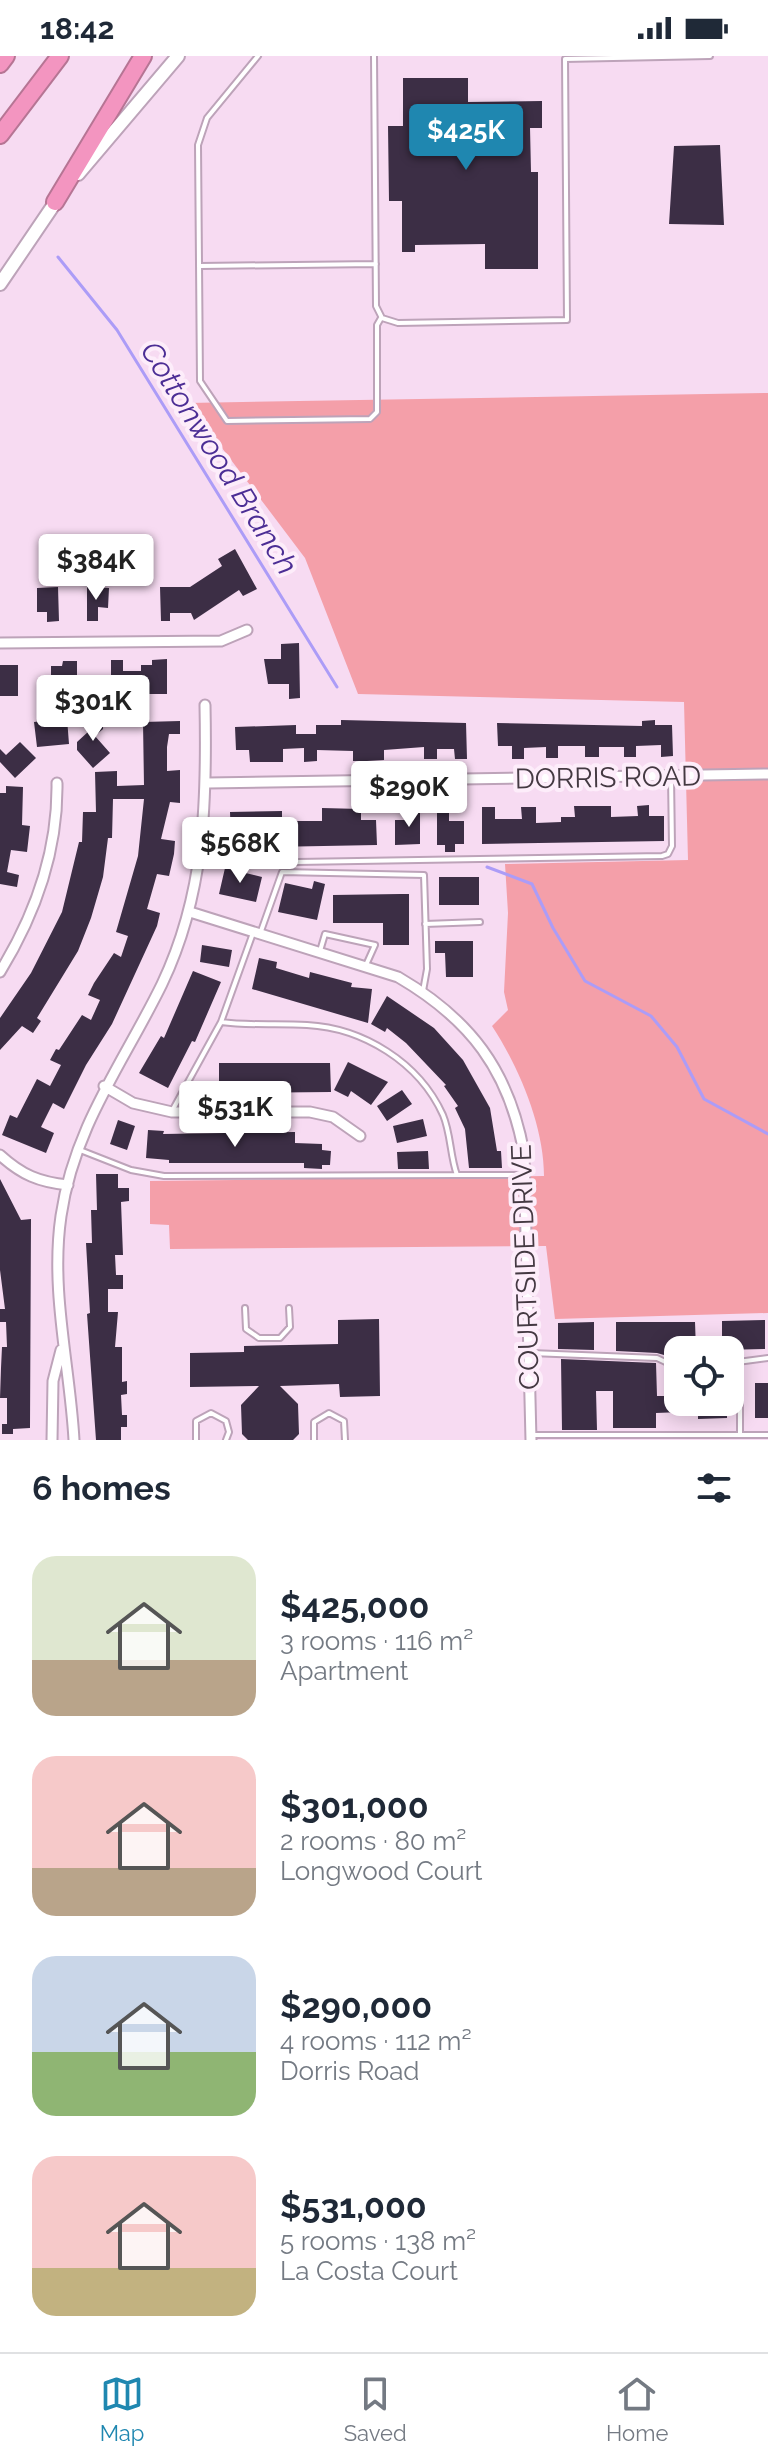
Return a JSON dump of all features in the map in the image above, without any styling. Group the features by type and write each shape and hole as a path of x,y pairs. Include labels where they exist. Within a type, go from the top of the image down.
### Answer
{"highway":[{"path":"0,64 6,56"},
{"path":"0,135 60,56"},
{"path":"55,202 143,56"}],"main road":[{"path":"0,284 55,202 178,56"}],"street":[{"path":"0,643 221,641 247,630"},
{"path":"52,1440 53,1381 61,1346 61,1217 79,1149 104,1086 162,984 190,912 203,850 208,783 205,705"},
{"name":"DORRIS ROAD","path":"208,783 768,774"},
{"path":"0,972 36,903 57,818 57,783"},
{"name":"COURTSIDE DRIVE","path":"190,912 398,977 423,991 465,1026 490,1057 519,1125 525,1175 531,1437"},
{"path":"104,1086 133,1103 172,1112 310,1112 333,1117 360,1136"},
{"path":"0,1155 25,1176 41,1183 68,1185"},
{"path":"61,1346 70,1379 74,1440"}],"lane":[{"path":"258,56 207,118 201,131 200,381 227,421 375,417 377,325 382,318"},
{"path":"374,56 376,306 382,318 398,323 567,320 563,58 710,56"},
{"path":"200,266 376,264"},
{"path":"203,850 297,862 662,856 668,854 672,846 671,776"},
{"path":"172,1112 221,1022 282,872 424,875 427,969 423,991"},
{"path":"425,924 480,922"},
{"path":"320,951 325,934 375,945 366,965"},
{"path":"221,1022 334,1028 380,1047 404,1063 435,1100 449,1134 457,1175"},
{"path":"79,1149 107,1162 164,1176 525,1175"},
{"path":"245,1308 246,1329 259,1338 280,1338 290,1327 289,1308"},
{"path":"531,1353 657,1358 664,1361"},
{"path":"744,1362 768,1358"},
{"path":"196,1440 196,1421 211,1413 226,1421 226,1440"},
{"path":"314,1440 314,1422 329,1413 344,1421 345,1440"},
{"path":"740,1416 740,1434"},
{"path":"531,1437 768,1435"}],"shaded area":[{"path":"768,393 768,1313 555,1319 546,1246 170,1249 169,1225 150,1224 150,1181 544,1176 535,1117 512,1060 492,1026 508,1010 504,992 508,913 505,864 688,860 684,702 358,694 305,558 188,403"}],"building":[{"path":"403,78 468,78 468,102 542,101 542,128 530,128 531,172 538,172 538,269 485,269 485,244 415,245 415,252 402,252 402,201 389,201 388,126 403,126"},
{"path":"720,145 724,225 669,224 674,146"},
{"path":"235,549 257,589 243,596 239,590 194,620 191,613 170,613 170,621 161,621 160,587 190,587 222,566 218,559"},
{"path":"58,587 59,621 47,622 47,612 37,612 37,588"},
{"path":"87,587 109,588 108,608 98,607 98,621 87,621"},
{"path":"299,643 300,698 289,699 289,684 268,684 264,659 281,659 281,644"},
{"path":"167,659 167,694 111,694 111,660 123,660 123,671 141,671 141,665 152,665 152,660"},
{"path":"63,661 77,661 77,695 51,695 51,666 62,666"},
{"path":"0,665 18,665 18,696 0,696"},
{"path":"67,718 69,744 37,747 34,722"},
{"path":"84,718 103,718 103,729 95,736 110,753 93,768 77,750 77,742 89,731"},
{"path":"341,720 466,723 467,759 455,759 454,749 437,749 437,759 424,759 424,747 384,750 384,760 367,761 353,761 353,751 317,750 317,761 304,762 304,748 283,749 283,762 250,762 249,750 236,750 235,727 296,725 296,734 316,734 316,725 341,725"},
{"path":"655,720 655,725 672,725 673,756 661,757 661,745 636,746 636,757 624,757 624,747 599,747 599,757 585,757 585,746 558,746 558,758 546,758 546,747 524,748 524,759 512,759 512,746 498,746 497,723 642,726 642,721"},
{"path":"180,721 180,734 169,734 167,771 180,770 180,803 170,802 161,839 175,841 174,854 169,876 157,874 147,909 160,913 157,926 112,1024 86,1065 64,1109 53,1103 41,1127 54,1133 46,1153 2,1135 10,1115 17,1118 37,1079 50,1086 61,1065 50,1060 56,1049 59,1050 82,1015 91,1020 100,1000 88,995 114,953 121,957 128,936 116,932 138,856 144,799 113,799 112,838 108,838 103,877 91,918 78,951 37,1018 41,1021 33,1033 22,1026 0,1050 0,1018 31,973 62,912 79,842 82,842 83,812 96,812 95,772 117,771 117,786 144,785 143,722"},
{"path":"20,742 36,758 15,778 0,762 0,749 6,755"},
{"path":"6,786 23,787 22,825 30,826 27,852 11,850 7,872 19,875 17,887 0,884 0,793 6,793"},
{"path":"649,805 649,816 664,816 664,841 482,844 482,807 495,807 495,819 522,819 521,807 536,807 536,823 561,822 561,817 575,817 574,806 611,806 611,817 638,816 637,806"},
{"path":"322,808 361,809 361,820 376,820 377,845 270,847 270,839 231,840 230,812 282,811 282,821 322,821"},
{"path":"420,808 420,844 395,845 395,820 408,820 408,809"},
{"path":"437,808 449,808 449,821 464,821 464,844 455,844 455,852 445,852 445,845 437,845"},
{"path":"225,868 262,877 256,902 219,894"},
{"path":"439,877 479,877 479,905 439,905"},
{"path":"314,881 325,884 317,920 278,912 285,883 312,889"},
{"path":"409,894 409,945 383,945 383,923 333,923 333,895"},
{"path":"435,941 473,941 473,977 446,977 445,953 435,953"},
{"path":"202,945 232,950 229,967 200,962"},
{"path":"259,958 277,962 276,968 309,978 310,972 352,983 351,987 372,989 368,1023 252,989"},
{"path":"193,971 221,982 195,1042 192,1041 168,1088 139,1073 161,1036 164,1038"},
{"path":"387,996 434,1028 463,1060 490,1108 502,1168 469,1168 465,1129 455,1108 458,1106 446,1085 406,1043 387,1028 385,1032 371,1024"},
{"path":"348,1062 388,1082 371,1105 351,1091 348,1097 334,1090"},
{"path":"219,1063 330,1063 331,1092 219,1093"},
{"path":"402,1090 412,1104 387,1121 377,1106"},
{"path":"423,1119 427,1136 397,1143 393,1126"},
{"path":"118,1120 135,1126 127,1150 110,1144"},
{"path":"148,1130 164,1131 163,1134 295,1132 295,1143 322,1144 322,1150 331,1151 330,1165 322,1165 322,1169 304,1168 304,1163 169,1163 169,1160 146,1158"},
{"path":"428,1151 429,1169 398,1169 397,1152"},
{"path":"96,1174 118,1174 118,1188 129,1188 129,1201 121,1202 123,1255 115,1255 116,1275 123,1275 123,1289 108,1289 108,1312 118,1312 115,1347 122,1347 122,1382 127,1381 127,1394 121,1395 122,1415 127,1415 127,1427 121,1427 121,1440 96,1440 87,1314 90,1313 86,1243 92,1243 91,1210 97,1210"},
{"path":"0,1179 21,1220 31,1219 30,1428 13,1429 13,1434 2,1434 2,1424 7,1424 7,1398 0,1398 2,1347 7,1347 6,1322 0,1322 0,1309 5,1309 0,1270"},
{"path":"379,1319 380,1396 340,1397 339,1384 280,1386 298,1404 299,1434 293,1440 248,1440 242,1434 241,1405 259,1386 190,1387 190,1353 244,1352 244,1346 338,1344 338,1320"},
{"path":"765,1320 765,1349 744,1349 744,1336 722,1336 722,1321"},
{"path":"594,1322 594,1350 558,1349 558,1323"},
{"path":"616,1322 695,1322 696,1336 664,1336 664,1355 616,1351"},
{"path":"561,1359 656,1363 657,1396 664,1396 664,1413 656,1413 656,1428 613,1428 613,1391 596,1391 597,1430 562,1430"},
{"path":"755,1383 768,1383 768,1418 755,1418"},
{"path":"698,1416 727,1416 727,1418 698,1419"}],"waterway":[{"name":"Cottonwood Branch","path":"58,257 117,330 337,687"},
{"name":"Cottonwood Branch","path":"487,867 532,884 553,928 585,981 651,1016 677,1047 704,1099 768,1134"}]}
